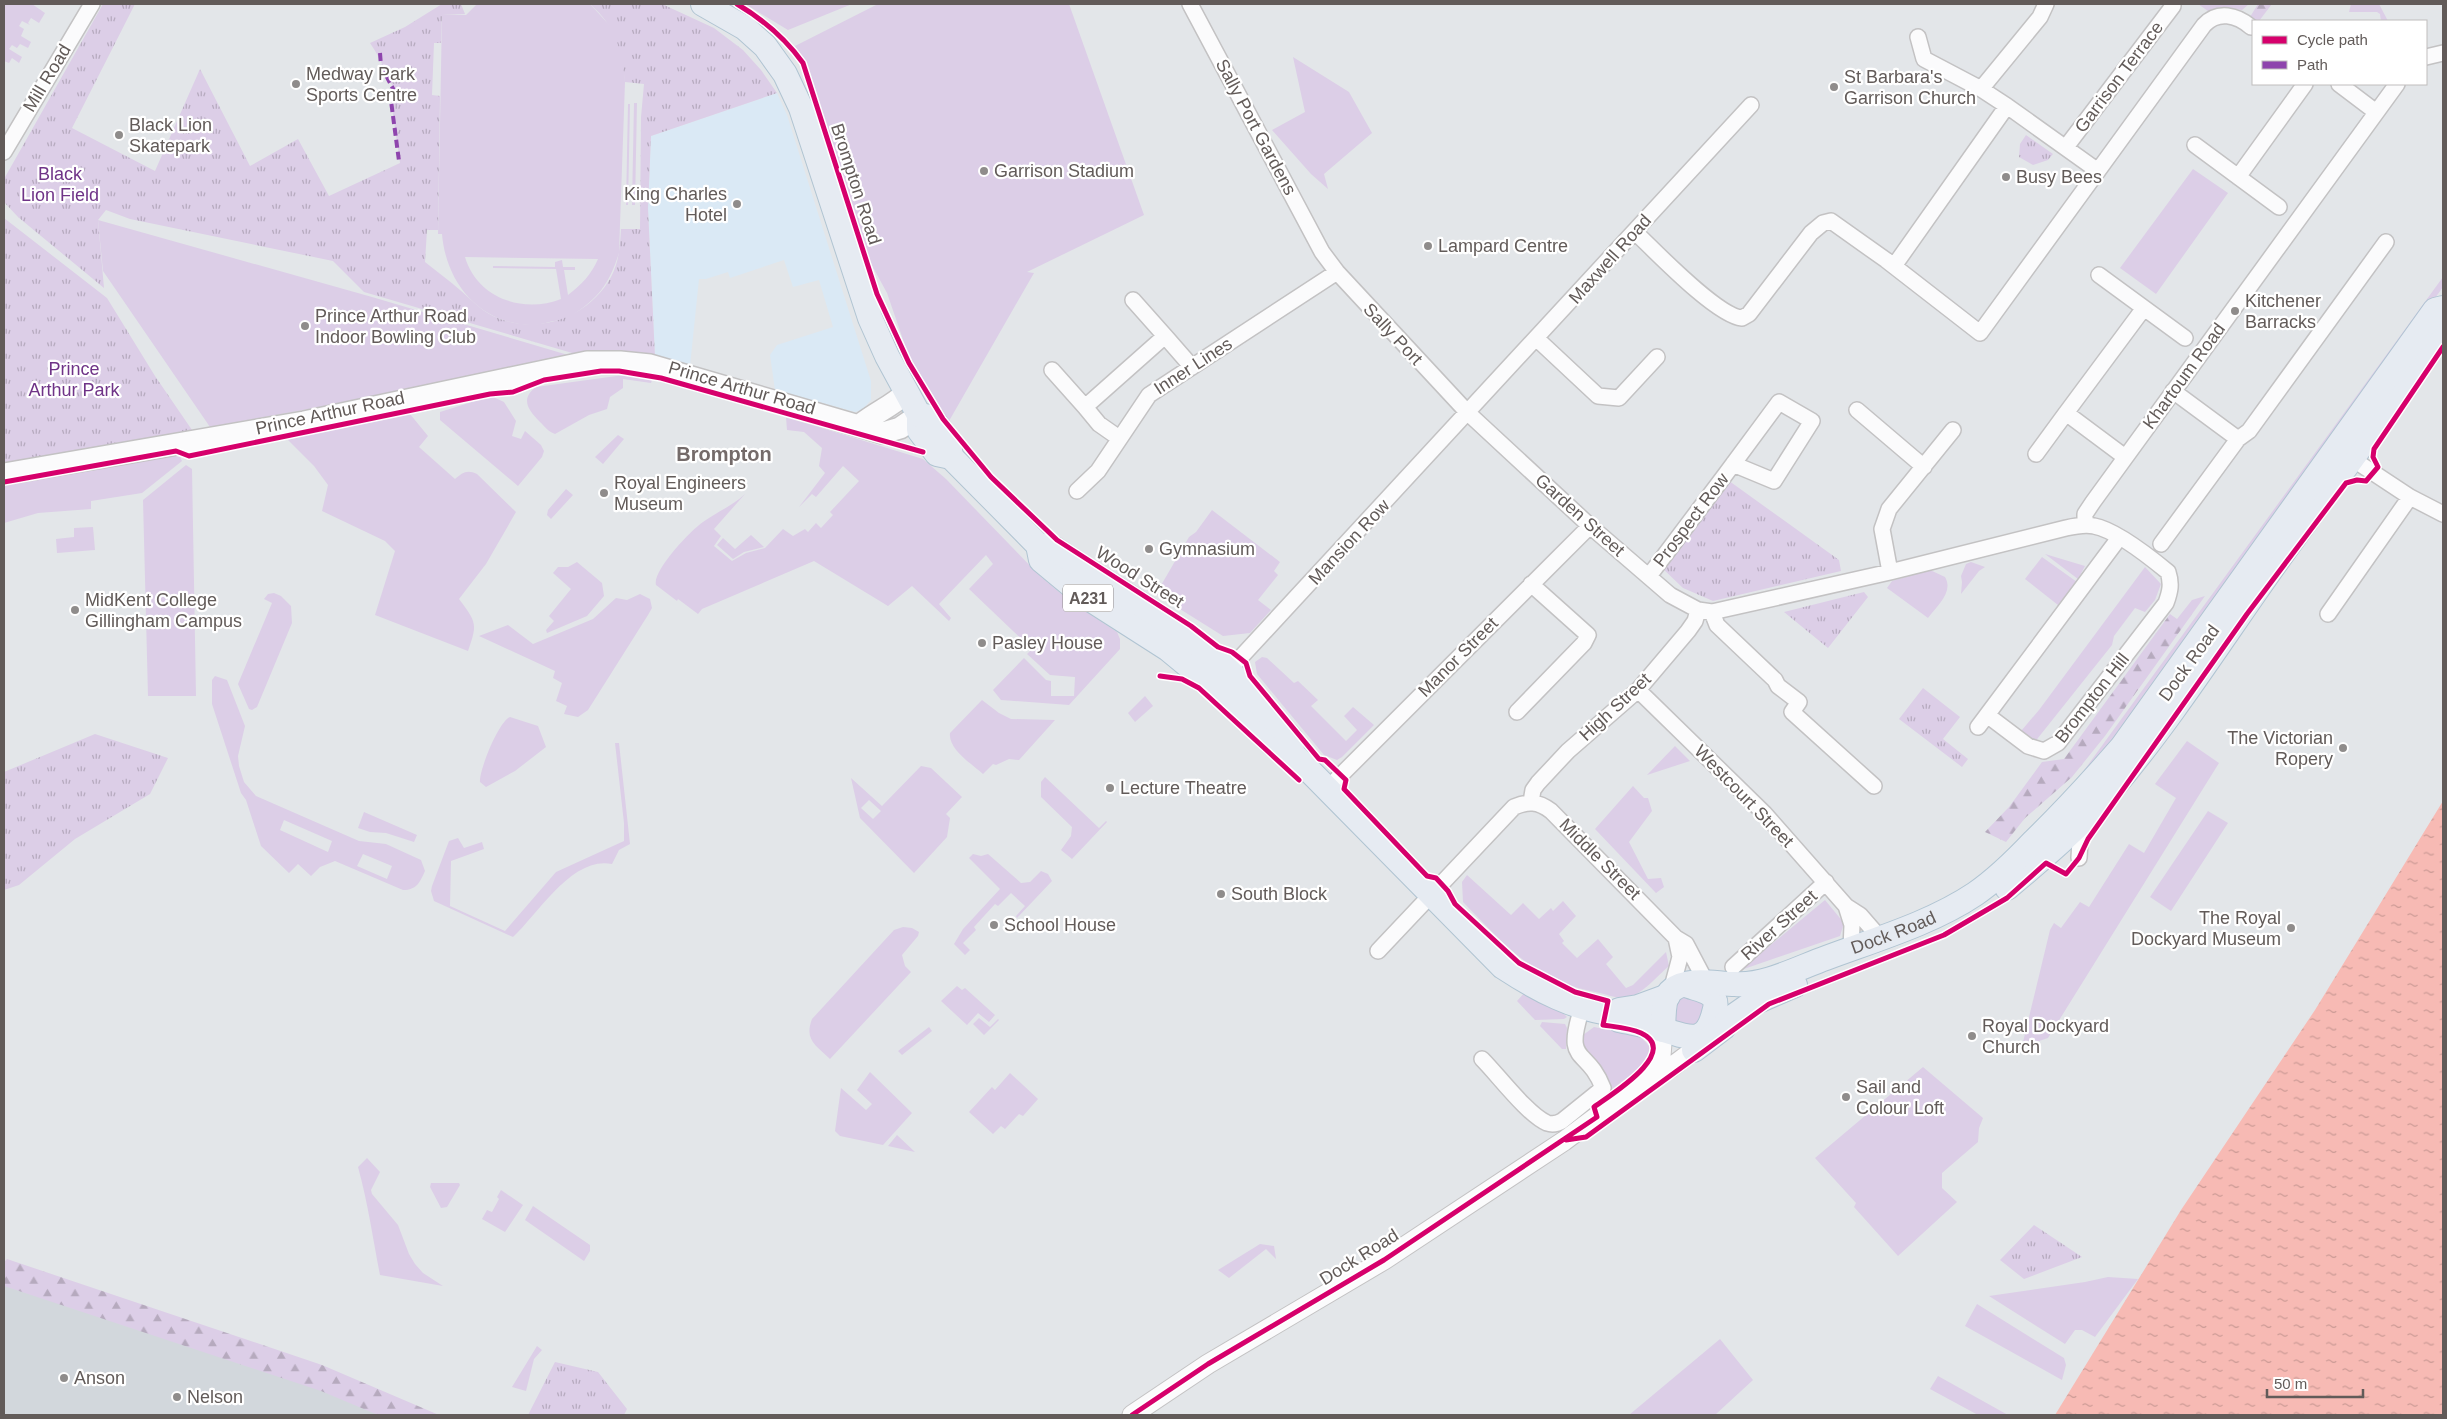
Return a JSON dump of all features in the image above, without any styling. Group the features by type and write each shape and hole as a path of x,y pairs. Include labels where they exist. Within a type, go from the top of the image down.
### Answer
{"main road":[{"name":"Brompton Road","path":"703,4 749,32 769,51 785,74 802,108 870,318 906,394"},
{"name":"Dock Road","path":"2392,387 2434,310 2443,308"},
{"name":"Dock Road","path":"1683,988 1757,982 1880,938 1944,911 1974,895 2066,822 2111,790 2159,727 2276,562 2345,453 2392,387 2443,327"},
{"name":"Prince Arthur Road","path":"4,474 304,422 587,362 620,362 650,365 883,433 900,428 919,415"},
{"name":"Wood Street","path":"906,394 919,415 919,430 937,454 951,457 1038,545 1053,548 1158,628 1222,679 1291,739 1292,753 1503,967 1544,991 1582,1008 1615,1014 1619,1020 1689,1038 1708,1033"},
{"path":"860,425 891,407 906,394"},
{"name":"Dock Road","path":"1708,1033 1771,994 1878,954 1960,918 2005,890 2066,822"},
{"name":"Wood Street","path":"1615,1014 1619,1010 1638,1007 1683,988"},
{"path":"1663,1030 1683,988 1709,993 1714,998 1715,1008 1708,1033"}],"street":[{"name":"Mill Road","path":"5,145 92,4"},
{"name":"Sally Port Gardens","path":"1190,4 1322,252"},
{"path":"1981,89 2040,17 2046,4"},
{"name":"Garrison Terrace","path":"2066,147 2173,6"},
{"path":"1635,232 1717,306 1730,315 1740,318 1749,314 1811,234 1823,223 1830,221 1843,228 1894,266 1980,333 2206,22 2219,16 2232,16 2242,20 2251,27"},
{"path":"1918,37 1924,59 1981,89 2098,171"},
{"path":"2427,57 2443,54"},
{"path":"2238,177 2304,85"},
{"path":"2340,85 2376,112"},
{"name":"Khartoum Road","path":"2085,525 2086,512 2395,85"},
{"name":"Maxwell Road","path":"1468,413 1751,105"},
{"path":"1894,266 2007,106"},
{"path":"2195,145 2278,207"},
{"path":"2161,544 2238,439 2248,431 2386,242"},
{"name":"Sally Port","path":"1322,252 1337,272 1468,413"},
{"name":"Inner Lines","path":"1078,491 1098,471 1149,395 1337,272"},
{"path":"2099,275 2185,338"},
{"path":"1132,300 1192,367"},
{"path":"2036,454 2144,308"},
{"path":"1085,408 1165,336"},
{"path":"1537,339 1598,396 1619,398 1657,357"},
{"path":"1052,370 1099,424 1119,438"},
{"path":"2173,391 2238,439"},
{"name":"Prospect Row","path":"1649,576 1778,402 1812,421 1774,481 1733,464"},
{"path":"1856,410 1924,467"},
{"name":"Garden Street","path":"1468,413 1590,526 1670,595 1705,611"},
{"name":"Mansion Row","path":"1222,679 1468,413"},
{"path":"2066,413 2125,457"},
{"path":"1890,572 1882,529 1889,510 1953,430"},
{"path":"2345,453 2410,497 2443,514"},
{"path":"2328,614 2410,497"},
{"name":"Brompton Hill","path":"1705,611 1890,572 2049,532 2085,525 2100,528 2118,538 2168,572 2170,592 2166,603 2058,743 2051,749 2036,750 1982,721 2118,538"},
{"name":"Manor Street","path":"1327,789 1590,526"},
{"path":"1517,712 1584,643 1588,635 1531,584"},
{"path":"1705,611 1717,625 1776,680 1778,686 1798,702 1792,712 1874,786"},
{"name":"High Street","path":"1531,802 1534,787 1568,751 1638,690 1705,611"},
{"name":"Westcourt Street","path":"1638,690 1764,813 1846,906 1860,915 1880,938"},
{"path":"1378,951 1514,807 1531,802"},
{"name":"Middle Street","path":"1531,802 1543,804 1551,811 1676,938 1686,944 1683,988"},
{"name":"River Street","path":"1733,967 1826,882"},
{"name":"Westcourt Street","path":"1846,906 1852,925 1851,949"},
{"path":"1676,938 1683,988"},
{"path":"1482,1059 1535,1115 1547,1123 1556,1125 1604,1088 1600,1078 1578,1054 1575,1046 1574,1035 1582,1008"},
{"path":"1660,1069 1663,1030"},
{"name":"Dock Road","path":"1132,1415 1208,1364 1384,1260 1564,1141 1660,1069 1670,1068 1708,1033"}],"shaded area":[{"path":"777,93 787,115 871,381 871,400 862,410 855,412 775,390 770,355 777,345 833,327 819,280 793,287 784,260 730,278 728,272 706,279 699,279 690,366 655,357 648,208 651,136"},
{"path":"4,1278 421,1415 4,1415"}],"green space":[{"path":"4,4 32,4 45,13 39,23 31,18 28,23 30,25 22,21 19,26 24,29 21,36 31,42 28,48 20,44 17,48 12,45 9,49 22,57 19,63 12,58 9,63 4,61"},
{"name":"Black Lion Field","path":"103,4 135,4 72,128 155,171 200,69 250,166 298,139 329,196 400,163 391,101 398,97 370,43 405,27 442,4 461,4 465,14 442,14 441,43 434,43 432,95 440,96 438,230 427,230 425,262 479,307 493,316 509,322 543,324 559,320 589,304 601,292 614,271 619,254 621,229 640,229 641,117 644,84 625,82 622,59 616,39 606,21 590,4 662,4 714,28 743,50 761,70 777,93 651,136 648,209 655,357 635,353 579,355 364,292 333,261 130,219 106,210 98,220 104,288 18,217 4,202 4,179"},
{"path":"477,4 590,4 613,29 620,46 625,82 619,253 607,282 589,303 571,316 572,321 562,320 531,325 513,323 496,317 481,309 469,298 458,284 450,269 442,234 438,234 442,14 466,15","holes":["465,257 598,259 586,279 568,295 564,270 575,270 575,267 563,267 562,260 555,262 555,267 493,266 493,268 556,269 561,299 532,305 503,299 491,292 480,283 471,271"]},
{"path":"745,4 852,4 788,30"},
{"name":"Garrison Stadium","path":"878,4 1069,4 1144,215 1027,272 1034,273 949,421 909,357 887,293 869,260 807,67 795,46"},
{"path":"2198,4 2249,4 2242,10 2221,7 2208,11"},
{"path":"2258,4 2272,4 2260,20 2254,20 2250,17"},
{"path":"2351,4 2379,4 2387,20 2381,20 2380,14 2377,12 2349,12"},
{"path":"1293,57 1349,92 1372,133 1324,174 1328,189 1311,174 1272,130 1305,112"},
{"path":"634,103 637,103 635,205 632,205"},
{"path":"628,104 630,104 628,205 626,205"},
{"path":"2026,135 2053,154 2048,160 2033,165 2019,157 2020,144"},
{"path":"2193,169 2228,193 2156,294 2120,268"},
{"name":"Prince Arthur Park","path":"4,218 107,298 155,376 192,430 4,463"},
{"name":"Prince Arthur Road Indoor Bowling Club","path":"98,220 372,297 568,355 379,396 210,427 103,271"},
{"path":"2443,277 2443,287 2324,451 2129,727 2077,780"},
{"path":"624,375 652,380 651,383 623,379 623,388 610,397 607,409 589,415 555,434 547,429 529,409 528,396 536,387"},
{"path":"491,396 504,402 516,421 512,436 521,439 525,431 541,445 544,451 542,457 518,486 440,420 440,412"},
{"path":"410,414 428,436 419,447 455,479 465,472 477,474 516,512 486,564 459,599 474,623 468,651 375,615 395,551 385,541 322,511 328,485 314,466 287,439"},
{"path":"786,417 923,459 946,479 1040,576 1070,601 1117,632 1120,639 1120,649 1069,705 1001,700 993,690 1024,658 1046,680 1051,681 1051,696 1074,696 1075,677 1050,675 1027,654 1032,649 969,589 993,564 986,555 939,604 951,618 949,621 912,586 888,606 814,561 702,609 698,614 678,599 677,601 656,585 656,579 660,570 674,551 697,526 708,518 745,494 714,529 721,536 714,546 732,561 746,553 765,548 783,529 793,536 805,529 808,532 816,523 821,528 833,515 830,512 859,481 843,466 816,497 812,494 799,507 825,473 819,466 822,448 804,432 787,430"},
{"path":"618,435 624,439 603,464 595,457"},
{"path":"173,456 180,457 182,461 142,493 91,501 91,509 38,513 4,523 4,486"},
{"path":"186,465 192,469 196,696 148,696 143,500"},
{"path":"1725,478 1839,560 1841,571 1713,601 1683,588 1660,566"},
{"path":"566,489 573,495 551,519 547,515 548,510"},
{"path":"1212,510 1280,562 1274,571 1278,575 1258,600 1271,610 1250,633 1223,636 1156,594 1189,537 1196,532"},
{"path":"93,527 95,550 57,553 56,539 74,537 74,528"},
{"path":"751,535 764,547 744,552 733,559 717,545 723,538 735,549"},
{"path":"2045,554 2085,566 2078,579"},
{"path":"2042,557 2077,582 2058,605 2025,579"},
{"path":"577,562 602,583 604,596 587,616 547,633 546,630 554,621 549,616 571,589 553,573 558,567 568,567"},
{"path":"1971,562 1985,567 1979,571 1961,594 1961,576 1966,564"},
{"path":"2145,567 2161,584 2155,600 2145,612 2135,608 2114,636 2112,645 2030,748 2016,737 2039,710"},
{"path":"1930,570 1945,577 1947,588 1943,599 1928,618 1887,588 1892,581"},
{"path":"1864,592 1868,597 1828,648 1784,612"},
{"path":"274,593 281,596 291,606 292,623 257,707 252,710 249,709 238,684 272,603 264,599 268,594"},
{"path":"640,594 650,599 652,608 588,710 578,717 564,714 567,706 556,701 562,683 553,678 555,671 479,636 508,625 533,644 593,619 616,598 627,600"},
{"path":"2205,596 2105,736 2072,777 2025,818 2006,842 1985,832 2009,807 2042,762 2064,759 2170,614 2177,619 2192,600"},
{"path":"1262,657 1267,658 1294,683 1298,681 1318,700 1311,706 1346,741 1357,730 1344,716 1353,707 1374,725 1337,760 1324,755 1257,674 1255,662"},
{"path":"215,676 227,680 245,726 238,756 239,766 244,782 256,796 359,841 386,844 421,860 425,871 415,887 403,890 335,861 320,867 311,876 298,864 289,873 261,846 246,800 241,793 212,704 212,680","holes":["284,820 332,841 328,852 280,830","363,854 392,866 387,879 357,866"]},
{"path":"1923,688 1960,717 1943,739 1968,759 1962,767 1899,719"},
{"path":"1145,696 1153,706 1135,722 1128,713"},
{"path":"982,700 999,713 1011,719 1055,720 1019,760 1009,759 996,765 993,764 983,774 967,761 950,739 950,733"},
{"path":"510,717 538,726 546,747 515,771 486,787 480,782 486,757 495,736"},
{"path":"95,734 168,758 150,794 75,839 19,885 4,890 4,772"},
{"path":"2187,741 2219,763 2048,1038 2033,1043 2023,1042 2050,930 2054,923 2061,928 2080,902 2089,907 2129,844 2144,853 2176,798 2155,784"},
{"path":"615,743 619,743 630,844 619,850 612,864 597,864 583,869 570,877 557,888 513,937 434,901 431,891 432,886 449,841 458,838 464,848 482,842 484,849 451,861 450,906 505,931 556,872 624,841 624,823"},
{"path":"1675,746 1690,761 1647,775"},
{"path":"921,766 931,768 962,797 946,814 950,818 947,837 914,873 860,818 851,778 882,806","holes":["869,800 881,811 873,819 861,808"]},
{"path":"1045,777 1099,828 1107,822 1072,859 1061,850 1071,836 1072,827 1041,797 1041,782"},
{"path":"1633,786 1644,798 1648,798 1652,811 1629,842 1648,879 1661,878 1664,887 1656,893 1595,829"},
{"path":"2208,811 2228,823 2171,911 2150,897"},
{"path":"364,812 417,835 414,842 386,833 370,832 358,828"},
{"path":"973,854 981,856 988,854 1021,883 1030,882 1041,871 1048,874 1052,881 1017,918 1016,916 1025,906 1011,893 998,906 995,904 974,927 976,930 963,943 970,950 965,955 954,944 963,929 1000,889 969,858"},
{"path":"1467,875 1511,915 1523,903 1539,919 1551,908 1553,911 1563,901 1576,916 1559,934 1564,941 1562,943 1577,958 1598,939 1613,957 1606,964 1626,988 1633,985 1666,952 1669,966 1638,993 1626,998 1577,987 1557,980 1523,960 1463,902 1462,882"},
{"path":"1825,900 1844,923 1840,936 1741,970 1733,967 1767,948"},
{"path":"903,927 912,928 919,932 918,936 902,955 905,966 911,972 830,1059 816,1046 810,1037 809,1032 812,1019 894,930"},
{"path":"957,986 962,990 965,988 995,1015 989,1022 978,1013 967,1025 941,1001"},
{"path":"1526,991 1567,1017 1564,1019 1535,1020 1517,1001"},
{"path":"1680,995 1707,1005 1700,1028 1673,1022 1672,1004"},
{"path":"979,1018 990,1027 999,1020 984,1035 973,1024"},
{"path":"1542,1022 1565,1024 1567,1028 1566,1049 1562,1049 1540,1026"},
{"path":"929,1027 932,1031 902,1055 898,1051"},
{"path":"1594,1027 1640,1036 1650,1047 1648,1062 1612,1089 1607,1077 1583,1048 1583,1035"},
{"path":"1923,1067 1983,1118 1979,1128 1978,1142 1942,1173 1942,1188 1957,1202 1898,1256 1854,1207 1856,1203 1815,1158"},
{"path":"870,1072 912,1113 883,1145 840,1136 835,1131 841,1088 866,1110 872,1104 857,1090"},
{"path":"1010,1073 1038,1099 1023,1116 1019,1114 1005,1129 1001,1126 993,1134 969,1112 992,1087 995,1090"},
{"path":"897,1135 915,1152 888,1146"},
{"path":"367,1158 380,1172 371,1190 372,1194 398,1225 409,1254 415,1264 423,1273 443,1286 380,1275 368,1208 358,1167"},
{"path":"431,1183 459,1183 460,1185 447,1207 441,1208 430,1187"},
{"path":"501,1190 523,1205 505,1232 482,1219 487,1210 492,1212 499,1199 497,1197"},
{"path":"533,1206 590,1245 590,1251 584,1261 525,1220"},
{"path":"2034,1225 2082,1257 2024,1279 2000,1260"},
{"path":"1260,1244 1274,1246 1276,1259 1266,1249 1229,1278 1218,1270"},
{"path":"7,1259 322,1365 439,1415 378,1415 321,1391 4,1286 4,1262"},
{"path":"2108,1277 2138,1279 2095,1337 2082,1330 2075,1330 2065,1344 1989,1296 2085,1282"},
{"path":"1977,1304 2064,1358 2066,1365 2062,1380 1965,1326"},
{"path":"1720,1339 1753,1380 1715,1415 1629,1415"},
{"path":"537,1346 542,1350 534,1359 526,1391 512,1387"},
{"path":"555,1362 598,1372 627,1409 624,1415 528,1415"},
{"path":"1938,1376 2008,1415 1978,1415 1930,1389"}],"water":[{"path":"2443,801 2443,1415 2055,1415 2181,1210 2315,1010"}],"marked path":[{"path":"380,53 381,66 398,98 391,101 399,161"}],"cycle path":[{"path":"737,4 773,30 789,45 803,63 877,294 909,363 943,419 991,477 1057,540 1191,626 1218,647 1232,652 1246,663 1250,676 1319,759 1325,760 1346,780 1344,789 1427,876 1436,878 1448,891 1455,904 1519,963 1575,992 1608,1001 1603,1025 1637,1031 1651,1041 1653,1051 1648,1062 1626,1084 1594,1107 1597,1117 1384,1260 1208,1364 1132,1415"},
{"path":"1566,1140 1586,1137 1769,1004 1944,935 2007,898 2046,863 2066,874 2079,858 2088,839 2247,614 2346,483 2357,480 2366,481 2378,467 2373,457 2374,449 2443,347"},
{"path":"4,482 176,451 189,456 490,394 513,392 544,380 601,371 619,371 661,378 923,452"},
{"path":"1160,676 1182,679 1199,688 1299,780"}],"place":[{"name":"Medway Park Sports Centre","path":"296,84"},
{"name":"St Barbara's Garrison Church","path":"1834,87"},
{"name":"Black Lion Skatepark","path":"119,135"},
{"name":"Garrison Stadium","path":"984,171"},
{"name":"Busy Bees","path":"2006,177"},
{"name":"King Charles Hotel","path":"737,204"},
{"name":"Lampard Centre","path":"1428,246"},
{"name":"Kitchener Barracks","path":"2235,311"},
{"name":"Prince Arthur Road Indoor Bowling Club","path":"305,326"},
{"name":"Royal Engineers Museum","path":"604,493"},
{"name":"Gymnasium","path":"1149,549"},
{"name":"MidKent College Gillingham Campus","path":"75,610"},
{"name":"Pasley House","path":"982,643"},
{"name":"The Victorian Ropery","path":"2343,748"},
{"name":"Lecture Theatre","path":"1110,788"},
{"name":"South Block","path":"1221,894"},
{"name":"School House","path":"994,925"},
{"name":"The Royal Dockyard Museum","path":"2291,928"},
{"name":"Royal Dockyard Church","path":"1972,1036"},
{"name":"Sail and Colour Loft","path":"1846,1097"},
{"name":"Anson","path":"64,1378"},
{"name":"Nelson","path":"177,1397"}],"district":[{"name":"Brompton","path":"724,454"}]}
